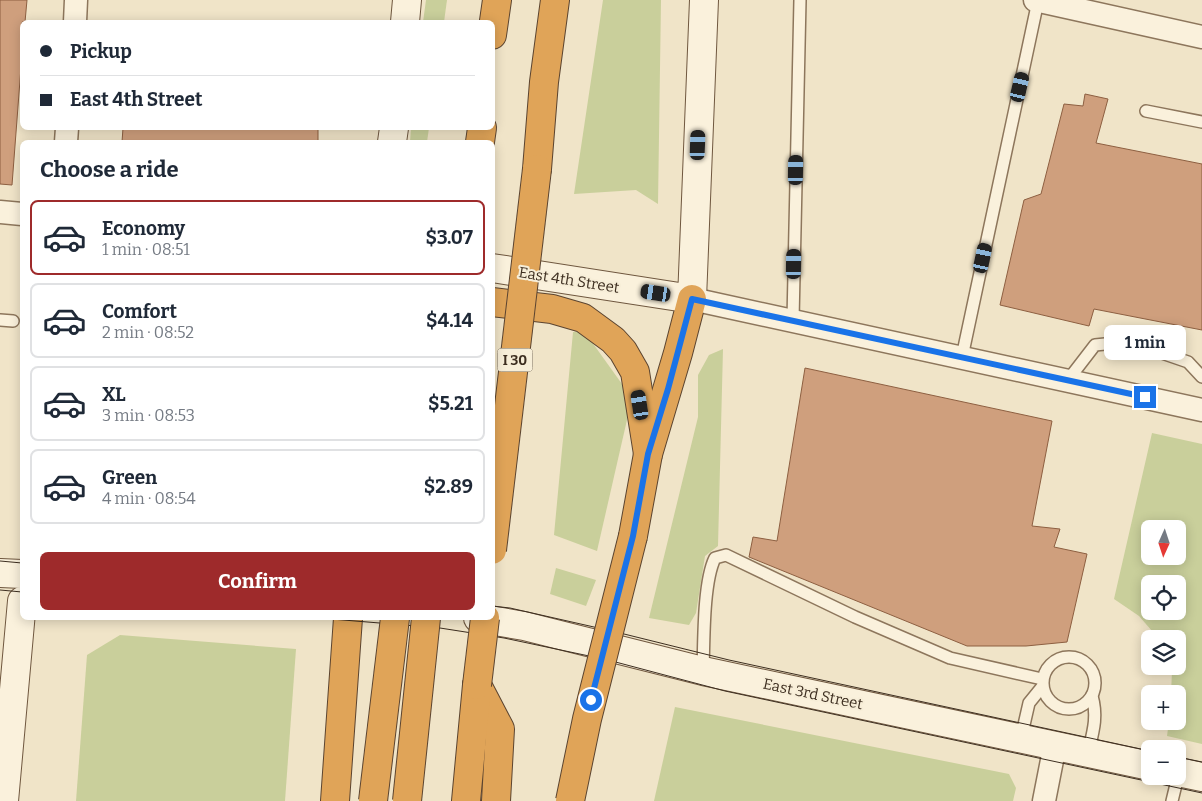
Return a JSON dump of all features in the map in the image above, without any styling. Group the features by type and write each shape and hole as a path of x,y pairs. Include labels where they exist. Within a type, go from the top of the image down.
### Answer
{"highway":[{"path":"494,20 496,0"},
{"name":"I 30","path":"495,525 537,169 544,82 555,0"},
{"path":"570,801 587,719 633,536 648,454 692,299"},
{"path":"495,302 552,309 583,318 613,340 623,351 635,372 648,454"},
{"path":"335,801 348,620"},
{"path":"373,801 395,620"},
{"path":"407,801 426,620"},
{"path":"466,801 485,620"},
{"path":"477,685 500,729 496,801"}],"main road":[{"path":"405,20 408,0"},
{"path":"692,299 704,0"},
{"name":"East 4th Street","path":"495,268 692,299"},
{"path":"0,573 20,574"},
{"path":"4,801 6,716 20,615"},
{"name":"East 3rd Street","path":"490,620 524,626 703,671 1141,764"}],"street":[{"path":"75,20 76,0"},
{"path":"1037,0 1202,37"},
{"path":"0,212 20,214"},
{"name":"East 4th Street","path":"692,299 1202,410"},
{"path":"1044,801 1055,745"}],"lane":[{"path":"793,320 800,0"},
{"path":"962,357 1037,0"},
{"path":"1146,111 1202,122"},
{"path":"0,320 13,321"},
{"path":"1068,380 1095,345 1116,343 1156,351 1188,362 1202,377"},
{"path":"703,671 710,567 715,558 726,555 855,617 950,658 1042,683"},
{"path":"1021,738 1029,703 1042,683 1047,668 1055,660 1066,657 1078,658 1087,664 1094,674 1095,686 1092,696 1085,705 1075,709 1064,709 1054,705 1046,698 1042,683"},
{"path":"1088,753 1096,710 1092,696"},
{"path":"1172,801 1180,785"}],"green space":[{"path":"426,0 447,0 444,20 423,20"},
{"path":"603,0 661,0 658,204 636,190 574,194"},
{"path":"411,130 429,130 427,140 410,140"},
{"path":"584,331 632,398 597,551 554,535 573,332"},
{"path":"723,349 718,546 705,556 696,613 689,625 649,618 698,417 698,375 709,355"},
{"path":"1152,433 1202,444 1202,744 1167,736 1168,730 1186,730 1186,685 1171,685 1172,675 1186,675 1186,630 1151,630 1142,620 1186,620 1186,575 1141,575 1141,618 1114,599"},
{"path":"556,568 596,580 586,606 550,594"},
{"path":"120,635 296,649 285,801 76,801 87,655"},
{"path":"675,707 1009,774 1016,788 1013,801 654,801"}],"building":[{"path":"0,0 27,0 25,20 20,20 20,80 12,185 0,184"},
{"path":"1085,94 1108,99 1096,143 1202,164 1202,330 1094,309 1089,326 1000,305 1024,200 1041,194 1064,104 1083,106"},
{"path":"123,130 318,130 318,140 122,140"},
{"path":"805,368 1052,421 1032,526 1060,529 1054,547 1087,554 1067,642 1026,646 967,646 749,557 753,537 777,541"}],"tram line":[{"path":"0,561 20,563"},
{"path":"0,590 20,592"},
{"path":"495,606 616,632 729,660 1141,749"},
{"path":"343,620 440,628 504,638 608,660 725,691 1202,793"},
{"path":"1186,759 1202,762"}],"route":[{"path":"591,700 633,536 648,454 678,354 692,299 1145,397"}]}
